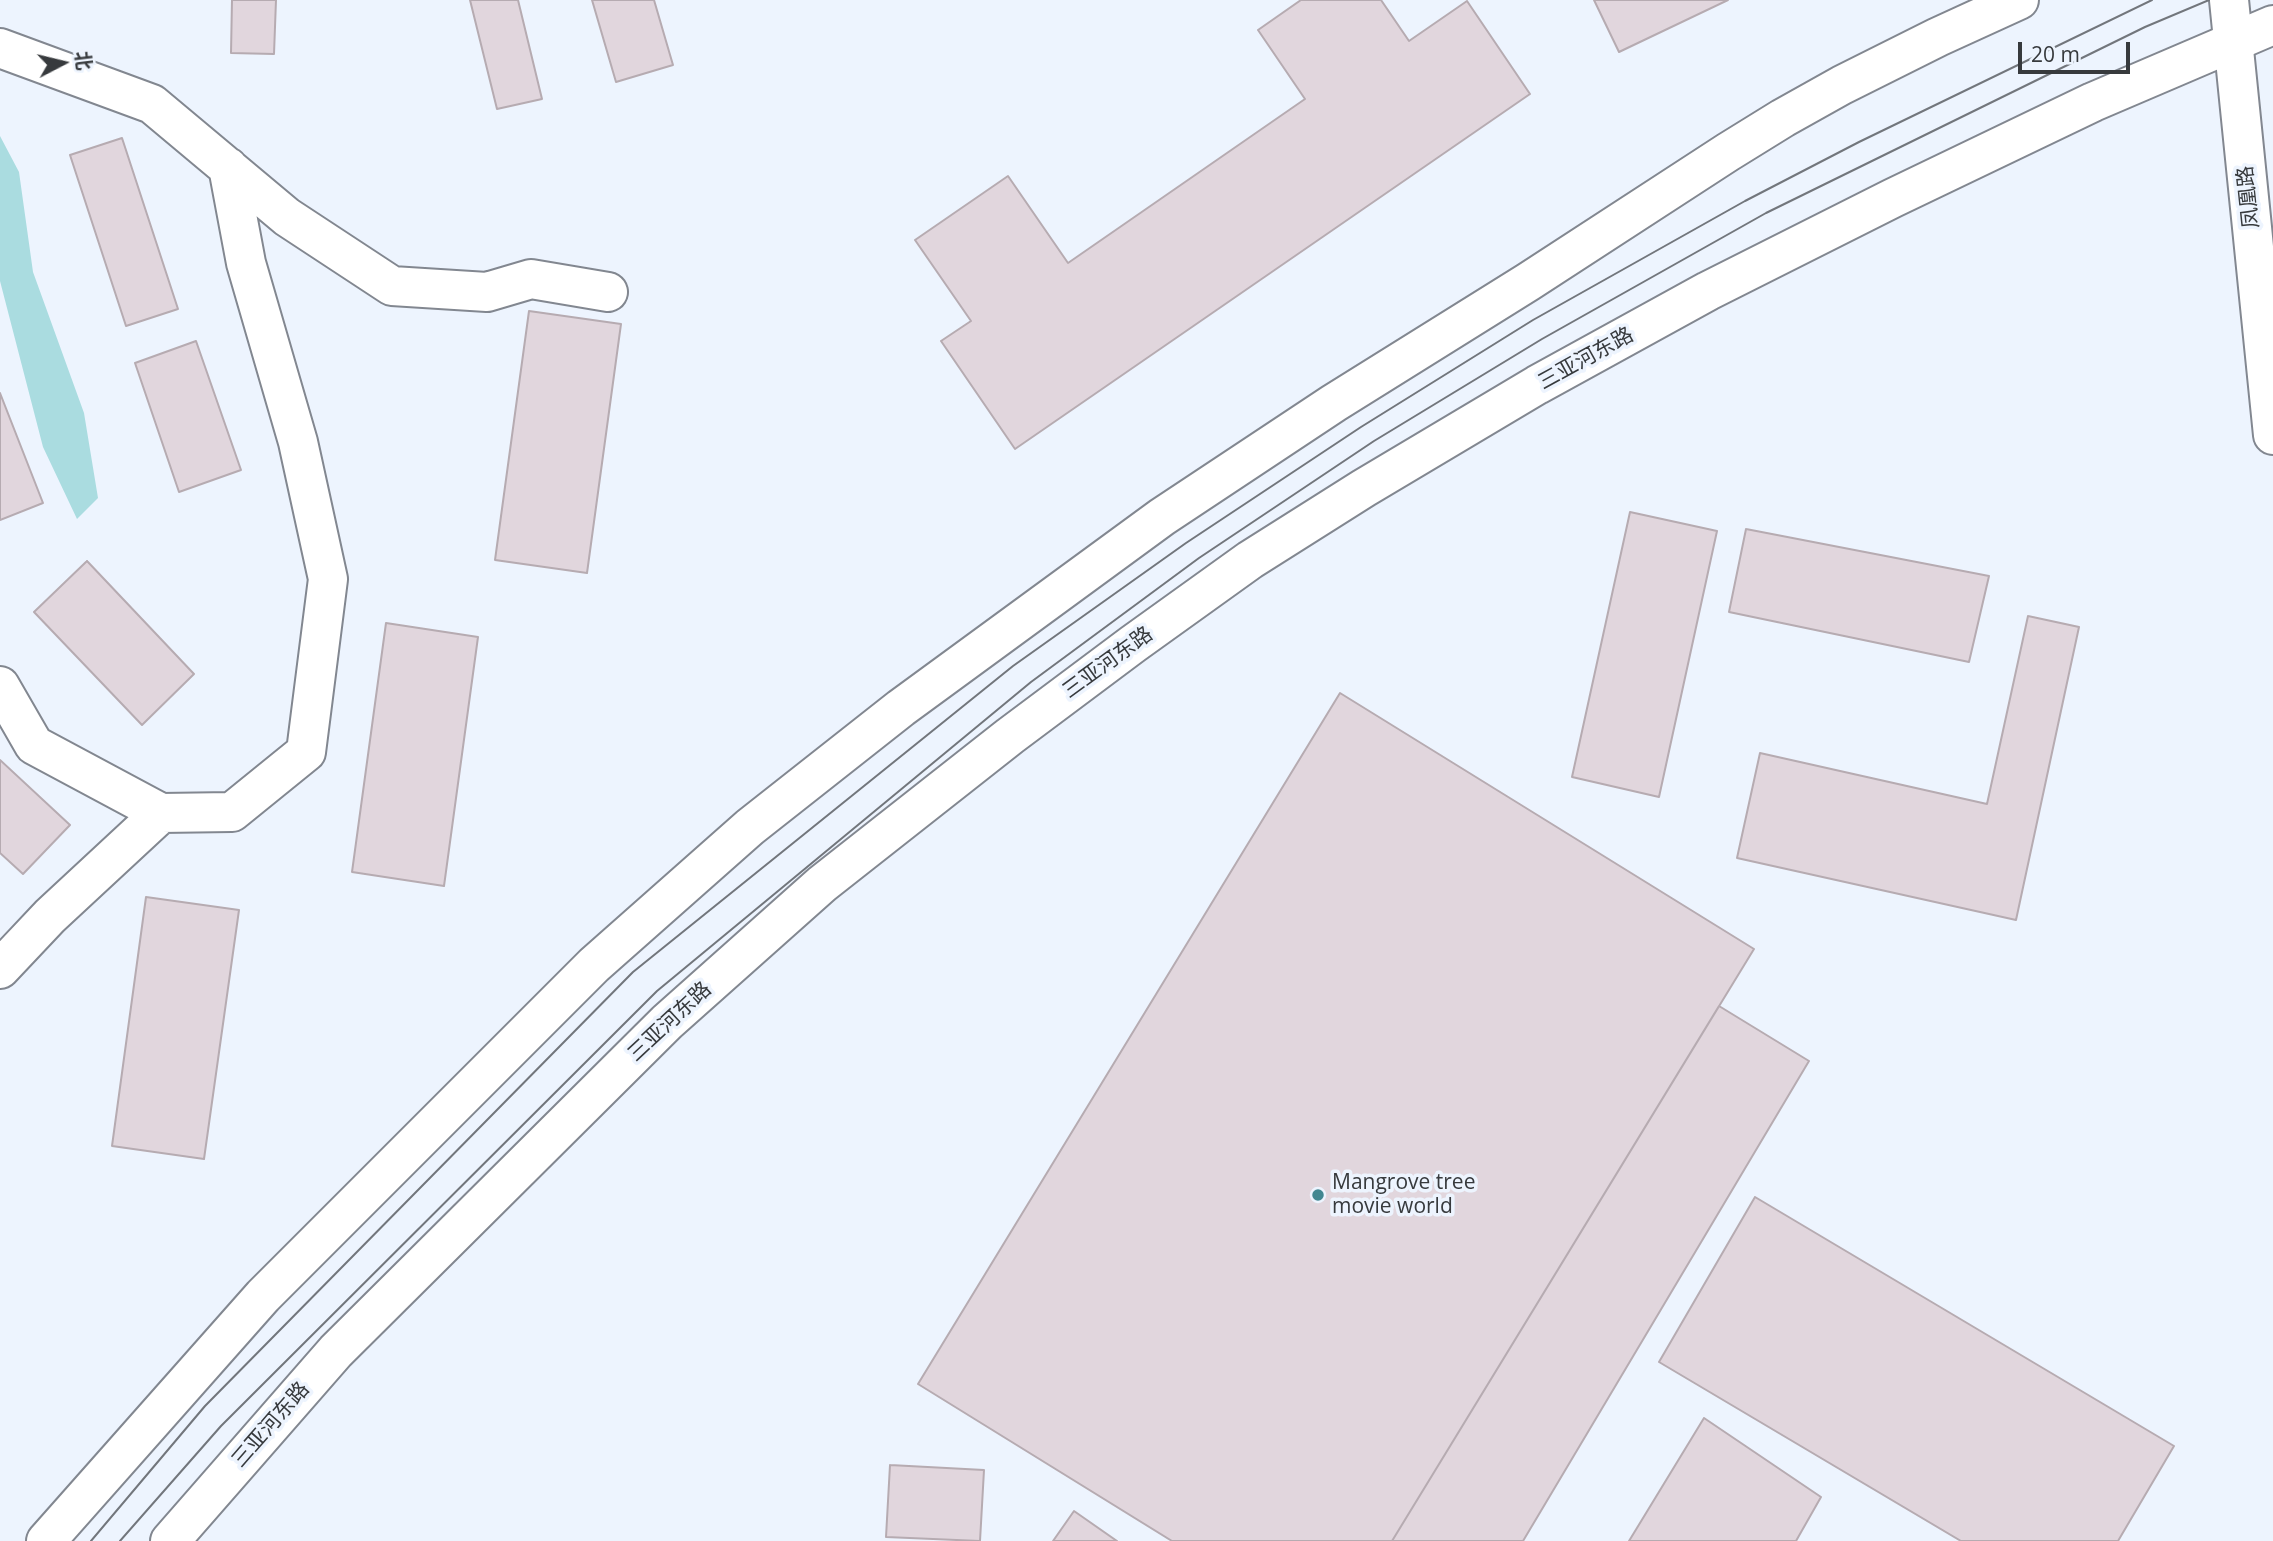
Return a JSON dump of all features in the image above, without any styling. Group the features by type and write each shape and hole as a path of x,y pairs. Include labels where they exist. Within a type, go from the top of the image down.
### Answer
{"main road":[{"path":"46,1541 262,1296 594,965 750,827 901,708 1185,502 1334,402 1539,275 1728,152 1842,85 2019,0"},
{"name":"凤凰路","path":"2229,0 2273,435"},
{"name":"三亚河东路","path":"170,1541 336,1351 667,1022 822,884 1010,736 1133,644 1250,560 1364,488 1537,385 1708,291 2080,108 2273,25"},
{"path":"0,48 152,104 288,217 392,286 487,292 531,279 608,292"},
{"path":"0,686 34,745 161,813 232,812 306,752 328,579 298,442 246,263 228,167"},
{"path":"0,969 50,916 161,813"}],"water":[{"path":"0,136 19,172 33,272 84,413 98,498 77,519 43,447 0,281"}],"building":[{"path":"232,0 276,0 274,54 231,53"},
{"path":"470,0 518,0 542,99 497,109"},
{"path":"592,0 654,0 673,65 616,82"},
{"path":"1301,0 1381,0 1409,41 1467,1 1530,94 1015,449 941,341 971,321 915,240 1008,176 1068,263 1305,99 1258,30"},
{"path":"1594,0 1728,0 1619,52"},
{"path":"122,138 178,309 126,326 70,155"},
{"path":"529,311 621,324 587,573 495,560"},
{"path":"196,341 241,470 179,492 135,363"},
{"path":"0,393 43,503 0,520"},
{"path":"1630,512 1717,531 1659,797 1572,777"},
{"path":"1746,529 1989,576 1969,662 1729,612"},
{"path":"87,561 194,674 142,725 34,612"},
{"path":"2028,616 2079,627 2016,920 1737,858 1760,753 1987,804"},
{"path":"386,623 478,637 444,886 352,872"},
{"name":"Mangrove tree movie world","path":"1340,693 1754,949 1392,1541 1172,1541 918,1384"},
{"path":"0,760 70,825 23,874 0,853"},
{"path":"146,897 239,910 204,1159 112,1146"},
{"path":"1719,1006 1809,1061 1523,1541 1392,1541"},
{"path":"1755,1197 2174,1446 2118,1541 1961,1541 1659,1362"},
{"path":"1704,1418 1821,1497 1796,1541 1629,1541"},
{"path":"890,1465 984,1470 980,1541 886,1537"},
{"path":"1074,1511 1117,1541 1053,1541"}],"tram line":[{"path":"91,1541 205,1406 633,972 1013,666 1186,543 1361,427 1533,320 1745,201 1859,142 2152,0"},
{"path":"120,1541 221,1426 657,991 1031,682 1199,558 1374,441 1542,339 1766,213 2145,27 2209,0"}],"place":[{"name":"Mangrove tree movie world","path":"1318,1195"}]}
